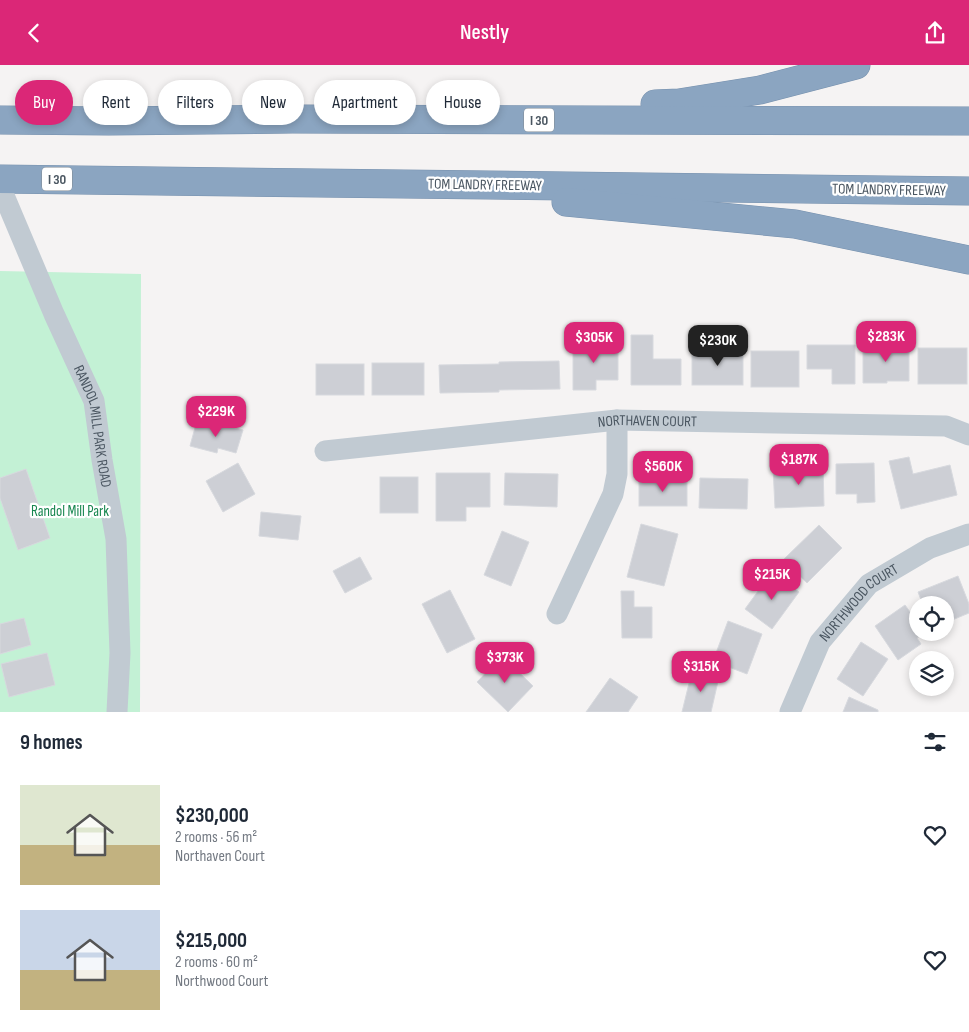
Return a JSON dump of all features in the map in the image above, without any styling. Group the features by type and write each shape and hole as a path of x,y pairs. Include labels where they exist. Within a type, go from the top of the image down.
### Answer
{"highway":[{"path":"304,119 582,110 679,103 760,89 856,65"},
{"name":"I 30","path":"304,119 969,121"},
{"name":"I 30","path":"0,120 242,120"},
{"name":"TOM LANDRY FREEWAY","path":"0,179 969,191"},
{"path":"413,183 546,201 795,224 969,260"}],"street":[{"name":"RANDOL MILL PARK ROAD","path":"0,186 54,314 94,401 116,539 120,653 117,712"},
{"name":"NORTHAVEN COURT","path":"325,451 617,420 946,425 969,435"},
{"path":"557,614 613,494 617,474 617,420"},
{"name":"NORTHWOOD COURT","path":"790,712 820,642 869,584 930,548 969,534"}],"green space":[{"name":"Randol Mill Park","path":"0,271 141,274 140,712 0,712"}],"building":[{"path":"631,335 653,335 653,359 681,359 681,385 631,385"},
{"path":"573,343 618,343 618,380 596,380 596,390 573,390"},
{"path":"863,344 909,344 909,381 863,383"},
{"path":"807,345 855,345 855,384 832,384 832,369 807,369"},
{"path":"918,348 967,348 967,384 918,384"},
{"path":"692,349 743,349 743,385 692,385"},
{"path":"751,351 799,351 799,387 751,387"},
{"path":"559,361 560,389 440,393 439,365"},
{"path":"372,363 424,363 424,395 372,395"},
{"path":"316,364 364,364 364,395 316,395"},
{"path":"215,423 243,430 236,453 218,448 217,453 190,446 196,424 213,428"},
{"path":"909,457 913,474 950,465 957,495 901,509 889,461"},
{"path":"238,463 255,494 223,512 206,481"},
{"path":"874,463 875,502 857,503 857,494 836,494 836,464"},
{"path":"823,465 824,506 775,508 773,467"},
{"path":"26,469 50,538 18,550 0,498 0,478"},
{"path":"436,473 490,473 490,507 466,507 466,521 436,521"},
{"path":"505,473 558,474 557,507 504,505"},
{"path":"380,477 418,477 418,513 380,513"},
{"path":"700,478 748,479 747,509 699,508"},
{"path":"639,480 687,480 687,506 639,506"},
{"path":"261,512 301,516 298,540 259,536"},
{"path":"641,524 678,534 664,586 627,577"},
{"path":"819,525 842,548 807,583 783,560"},
{"path":"502,531 529,542 511,586 484,575"},
{"path":"360,557 372,579 345,593 333,571"},
{"path":"772,572 799,592 772,629 745,609"},
{"path":"958,576 969,604 969,613 954,619 954,596 920,596 918,592"},
{"path":"450,590 475,639 447,653 422,604"},
{"path":"621,591 634,591 634,607 652,607 652,638 622,638"},
{"path":"905,605 909,611 909,641 919,641 921,644 898,660 875,626"},
{"path":"24,618 31,645 0,654 0,624"},
{"path":"728,621 762,634 747,674 713,661"},
{"path":"861,642 888,659 863,696 837,679"},
{"path":"47,653 55,685 9,697 1,664"},
{"path":"502,656 533,686 508,712 477,682"},
{"path":"692,671 719,677 711,712 682,712"},
{"path":"610,678 638,697 628,712 586,712"},
{"path":"849,697 878,710 878,712 843,712"}]}
